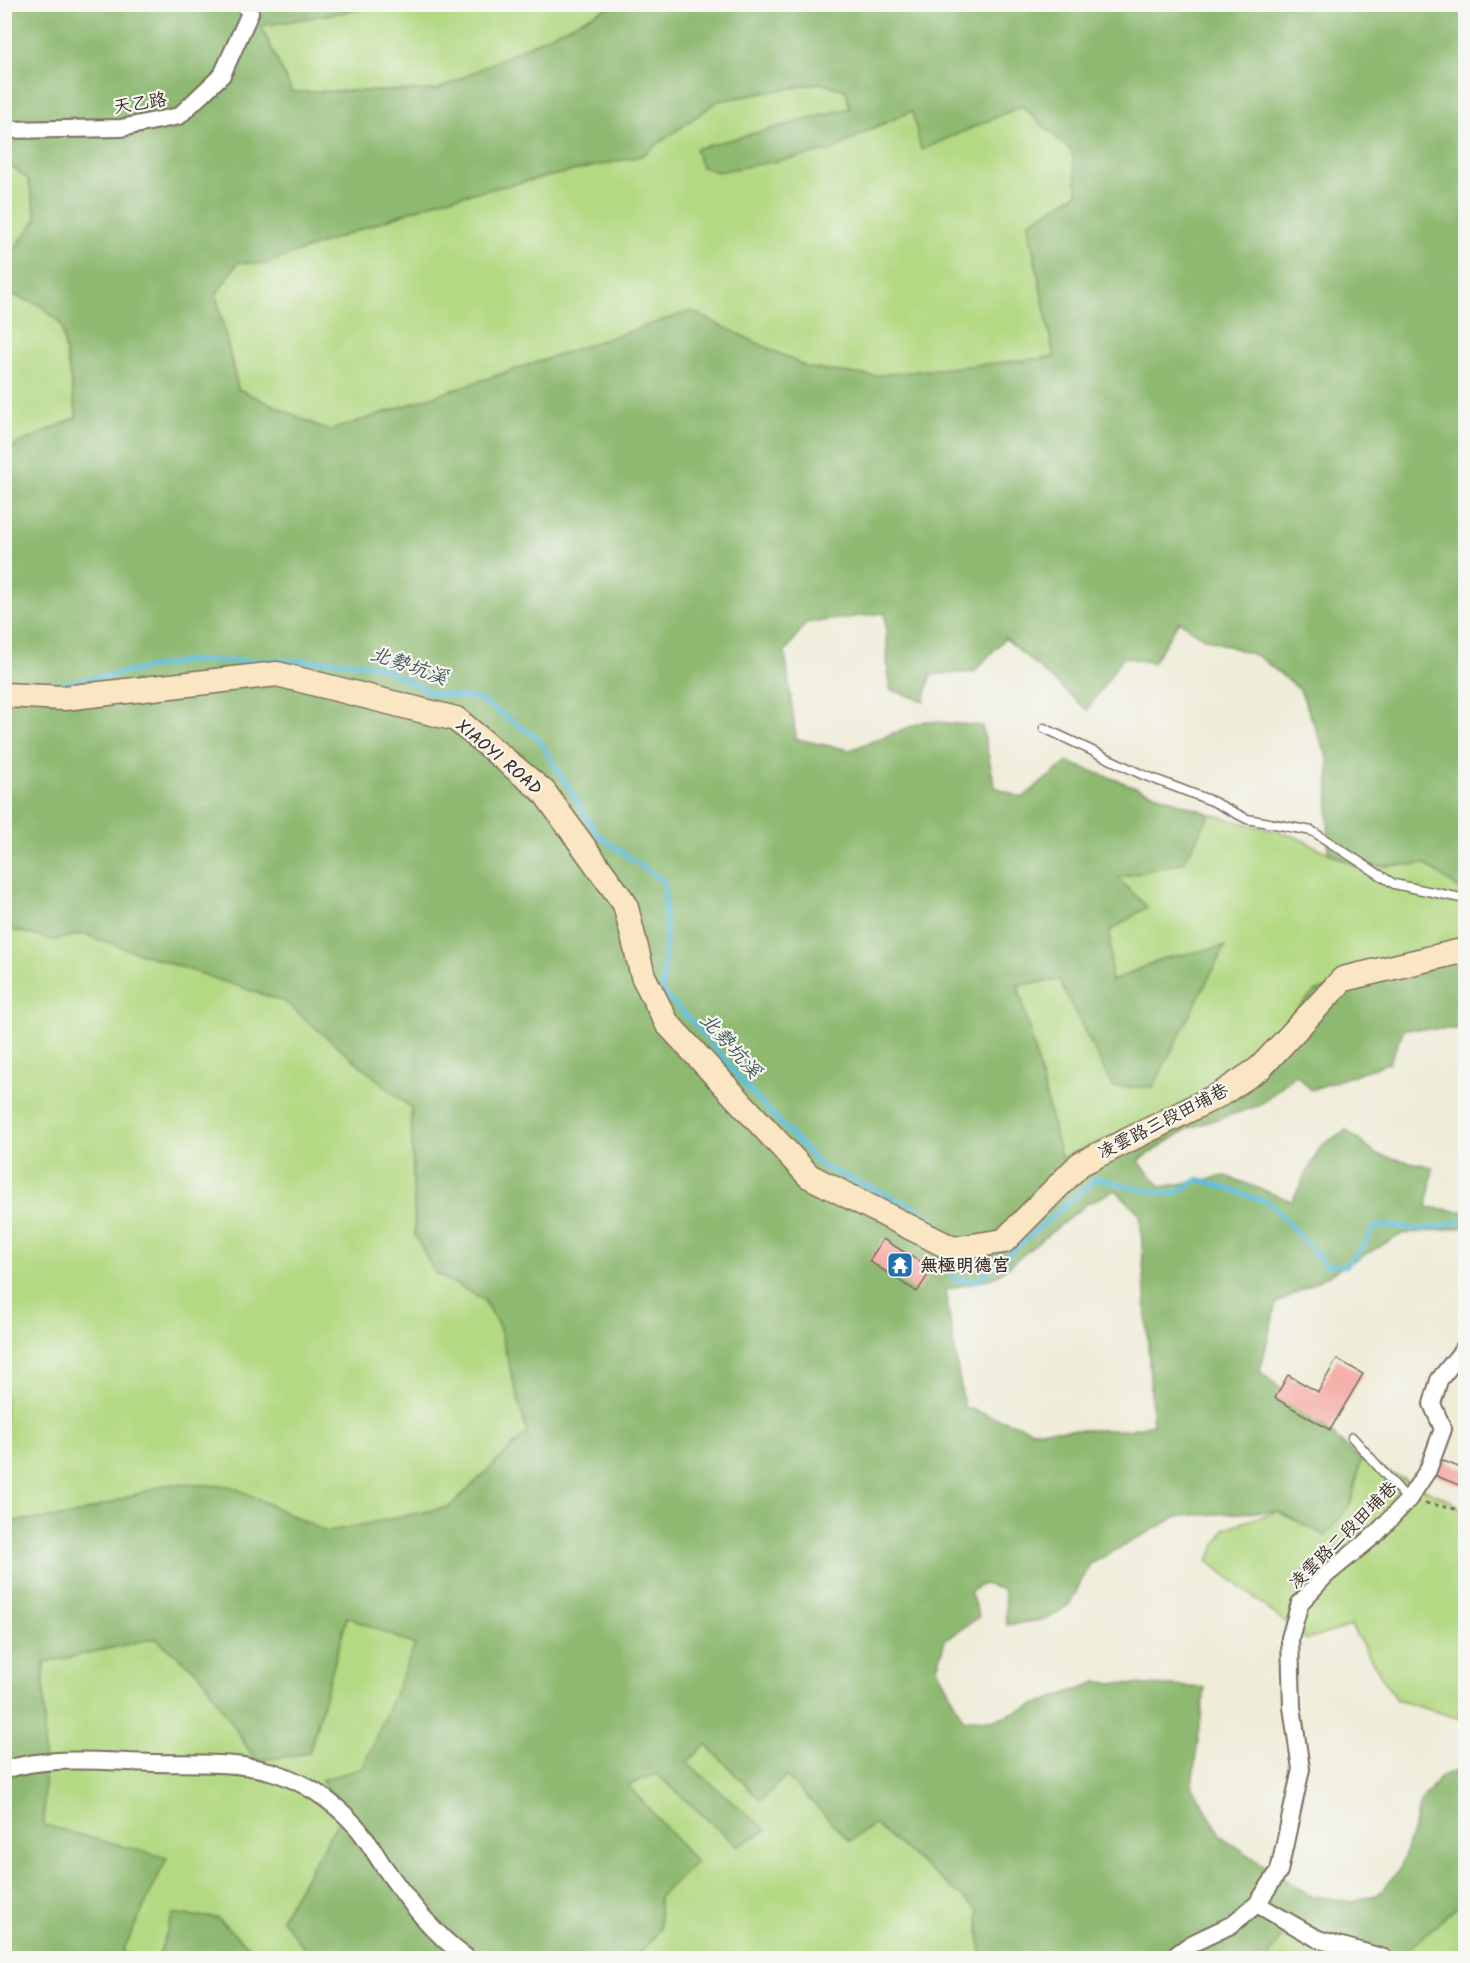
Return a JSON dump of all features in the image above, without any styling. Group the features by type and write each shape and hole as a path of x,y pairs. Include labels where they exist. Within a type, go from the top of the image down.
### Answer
{"street":[{"name":"天乙路","path":"4,130 121,128 179,116 222,75 250,13 244,4"},
{"name":"XIAOYI ROAD","path":"4,695 64,698 277,674 456,718 544,792 625,904 643,976 667,1023 809,1176 860,1202"},
{"name":"凌雲路三段田埔巷","path":"860,1202 953,1249 1004,1241 1080,1164 1221,1094 1260,1068 1343,979 1466,950"},
{"name":"凌雲路二段田埔巷","path":"1172,1959 1191,1944 1231,1925 1257,1904 1279,1871 1301,1769 1292,1707 1290,1638 1300,1603 1326,1575 1376,1534 1408,1500 1428,1470 1443,1429 1432,1404 1439,1380 1466,1346"},
{"path":"4,1770 61,1761 229,1764 272,1772 299,1783 332,1804 354,1824 410,1904 467,1959"},
{"path":"1257,1904 1318,1939 1384,1959"}],"lane":[{"path":"1044,728 1141,774 1212,801 1247,819 1312,831 1394,884 1461,898 1466,902"},
{"path":"1352,1437 1408,1500"}],"path":[{"path":"1408,1500 1466,1511"}],"green space":[{"path":"5,5 386,5 261,26 292,92 437,90 613,5 1465,5 1465,893 1425,864 1357,867 1328,852 1329,761 1300,690 1258,656 1204,638 1179,621 1153,663 1123,657 1087,710 1005,638 974,672 931,675 924,701 889,689 885,613 806,623 785,652 796,739 850,750 925,721 982,726 995,787 1022,798 1067,762 1210,814 1184,862 1118,878 1147,907 1110,931 1111,982 1161,959 1225,946 1153,1087 1113,1087 1059,980 1018,985 1061,1158 1167,1115 1234,1070 1315,992 1465,942 1465,1029 1404,1029 1389,1063 1311,1090 1296,1074 1260,1105 1187,1129 1138,1161 1161,1187 1226,1176 1292,1201 1321,1146 1346,1130 1377,1155 1433,1167 1427,1207 1465,1212 1465,1227 1402,1234 1276,1304 1260,1371 1361,1460 1351,1503 1326,1536 1277,1511 1178,1516 1090,1564 1070,1604 1048,1619 1007,1625 1004,1590 983,1584 970,1591 979,1617 945,1640 937,1668 963,1719 994,1720 1097,1682 1205,1688 1192,1785 1221,1836 1308,1895 1352,1902 1379,1894 1400,1870 1422,1799 1441,1776 1465,1767 1465,1900 1398,1958 1381,1958 1282,1936 1267,1958 981,1958 978,1910 874,1824 850,1841 786,1776 761,1801 706,1744 687,1763 766,1830 737,1846 657,1774 628,1785 696,1862 659,1897 660,1929 637,1958 310,1958 281,1918 344,1812 321,1780 363,1768 415,1645 347,1617 309,1753 256,1761 201,1675 155,1638 44,1663 44,1825 167,1858 122,1953 142,1958 5,1958 5,1522 71,1516 167,1484 231,1486 326,1532 449,1507 527,1433 499,1326 483,1299 435,1273 415,1235 411,1108 285,1002 83,934 53,940 5,928 5,450 77,417 61,324 40,305 5,292 4,262 37,219 28,179 5,161","holes":["819,83 846,90 850,108 695,149 702,167 718,172 831,151 873,128 912,111 921,150 1022,106 1072,152 1078,193 1028,223 1054,357 872,376 809,368 691,311 329,431 238,389 216,295 238,262 265,264 441,200 641,156 718,101","1116,1190 1140,1214 1153,1424 1127,1430 1033,1430 964,1407 945,1290 995,1277 1088,1203"]},
{"path":"386,5 613,5 437,90 292,92 261,25"},
{"path":"819,83 846,90 850,108 696,149 702,167 873,128 912,111 922,149 1022,106 1072,152 1078,193 1028,223 1054,357 872,376 809,368 691,311 329,431 238,389 216,295 238,262 265,264 441,200 641,156 718,101"},
{"path":"5,161 28,179 37,219 5,262"},
{"path":"4,292 40,305 61,324 77,417 5,450"},
{"path":"1210,814 1296,837 1357,867 1425,864 1465,893 1465,942 1315,992 1234,1070 1167,1115 1061,1158 1018,985 1059,980 1113,1087 1225,947 1161,959 1111,982 1110,931 1117,878 1183,862"},
{"path":"4,928 53,940 83,934 286,1002 411,1108 415,1235 435,1273 483,1299 499,1326 527,1433 449,1507 326,1532 231,1486 167,1484 71,1516 5,1522"},
{"path":"1361,1460 1453,1502 1465,1513 1465,1720 1396,1700 1351,1626 1307,1640 1208,1561 1225,1528 1277,1511 1326,1535 1351,1503"},
{"path":"347,1617 416,1645 344,1812 311,1958 261,1958 217,1918 173,1914 158,1958 122,1954 44,1825 44,1663 155,1638 201,1675 256,1761 309,1753"},
{"path":"706,1744 786,1775 850,1841 874,1824 978,1910 981,1958 637,1958 660,1929 659,1897 627,1785 657,1774 737,1846 766,1831 687,1763"},
{"path":"1465,1900 1465,1958 1398,1958"},
{"path":"173,1914 217,1918 261,1958 158,1958"},
{"path":"1282,1936 1381,1958 1267,1958"}],"building":[{"name":"無極明德宮","path":"883,1239 932,1269 917,1292 869,1261"},
{"path":"1337,1359 1363,1374 1330,1430 1275,1398 1288,1375 1318,1392"},
{"path":"1441,1460 1466,1470 1466,1488 1434,1475"}],"waterway":[{"name":"北勢坑溪","path":"4,680 57,685 186,661 341,661 378,666 432,693 479,699 538,738 598,835 664,882 666,940 662,992 698,1028 750,1091 821,1166 911,1205 935,1223 938,1232"},
{"name":"北勢坑溪","path":"946,1255 954,1279 977,1281 1097,1178 1139,1189 1173,1194 1199,1179 1270,1203 1326,1265 1345,1266 1361,1249 1374,1227 1395,1226 1421,1229 1446,1225 1466,1218"}],"place":[{"name":"無極明德宮","path":"900,1265"}]}
